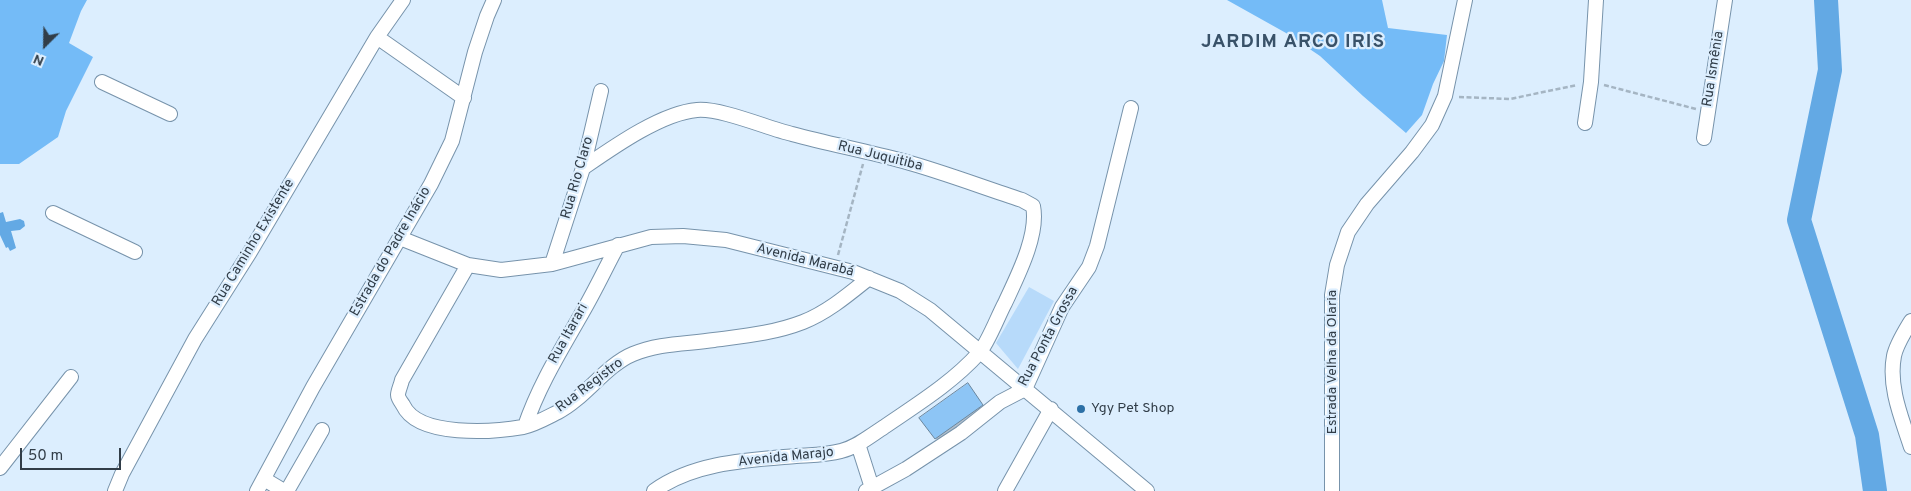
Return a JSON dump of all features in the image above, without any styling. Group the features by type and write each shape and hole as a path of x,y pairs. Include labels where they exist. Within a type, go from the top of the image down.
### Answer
{"street":[{"name":"Rua Caminho Existente","path":"115,491 122,474 195,339 250,252 377,38 403,0"},
{"name":"Estrada do Padre Inácio","path":"257,491 318,379 431,184 452,141 475,52 494,0"},
{"name":"Estrada Velha da Olaria","path":"1332,491 1332,295 1337,265 1348,232 1368,204 1432,125 1445,96 1466,0"},
{"path":"1585,123 1591,82 1596,0"},
{"name":"Rua Ismênia","path":"1704,138 1725,0"},
{"path":"377,38 464,98"},
{"path":"102,82 170,114"},
{"name":"Rua Rio Claro","path":"552,264 583,168 601,91"},
{"name":"Rua Ponta Grossa","path":"871,490 961,433 1000,402 1025,389 1062,307 1089,267 1097,246 1132,108"},
{"name":"Rua Juquitiba","path":"583,168 648,128 680,113 698,110 720,112 791,134 902,160 1022,200 1032,206 1034,222 1030,243 1012,288 980,352"},
{"path":"53,213 135,252"},
{"name":"Avenida Marabá","path":"400,238 468,265 501,270 552,264 651,237 675,236 726,240 870,278 900,291 930,310 1147,491"},
{"name":"Rua Itarari","path":"526,426 533,402 542,383 583,312 618,245"},
{"name":"Rua Registro","path":"468,265 402,380 398,396 406,411 421,422 444,429 493,431 526,426 559,411 587,391 609,370 631,355 655,346 776,331 804,321 833,306 870,278"},
{"path":"1911,321 1894,356 1893,383 1911,448"},
{"name":"Avenida Marajo","path":"654,491 685,475 709,468 749,460 841,452 858,444 947,382 980,352"},
{"path":"0,468 71,377"},
{"path":"1005,491 1050,410"},
{"path":"264,479 286,491 322,430"},
{"path":"858,444 871,490"}],"path":[{"path":"1445,96 1510,98 1591,82 1707,112"},
{"path":"834,268 866,153"}],"shaded area":[{"path":"0,0 87,0 69,43 93,57 66,111 58,137 19,164 0,164"},
{"path":"1227,0 1382,0 1388,28 1447,35 1444,61 1433,84 1422,115 1406,133 1320,56 1286,33"},
{"path":"3,212 6,222 20,219 24,221 25,226 20,230 11,231 16,248 10,251 8,247 6,248 0,235 0,213"},
{"path":"1029,287 1054,301 1018,369 996,343"}],"building":[{"path":"968,383 983,405 935,439 919,418"}],"waterway":[{"path":"1826,0 1830,70 1799,220 1867,435 1875,491"}],"place":[{"name":"Ygy Pet Shop","path":"1081,409"}],"district":[{"name":"JARDIM ARCO IRIS","path":"1293,43"}]}
